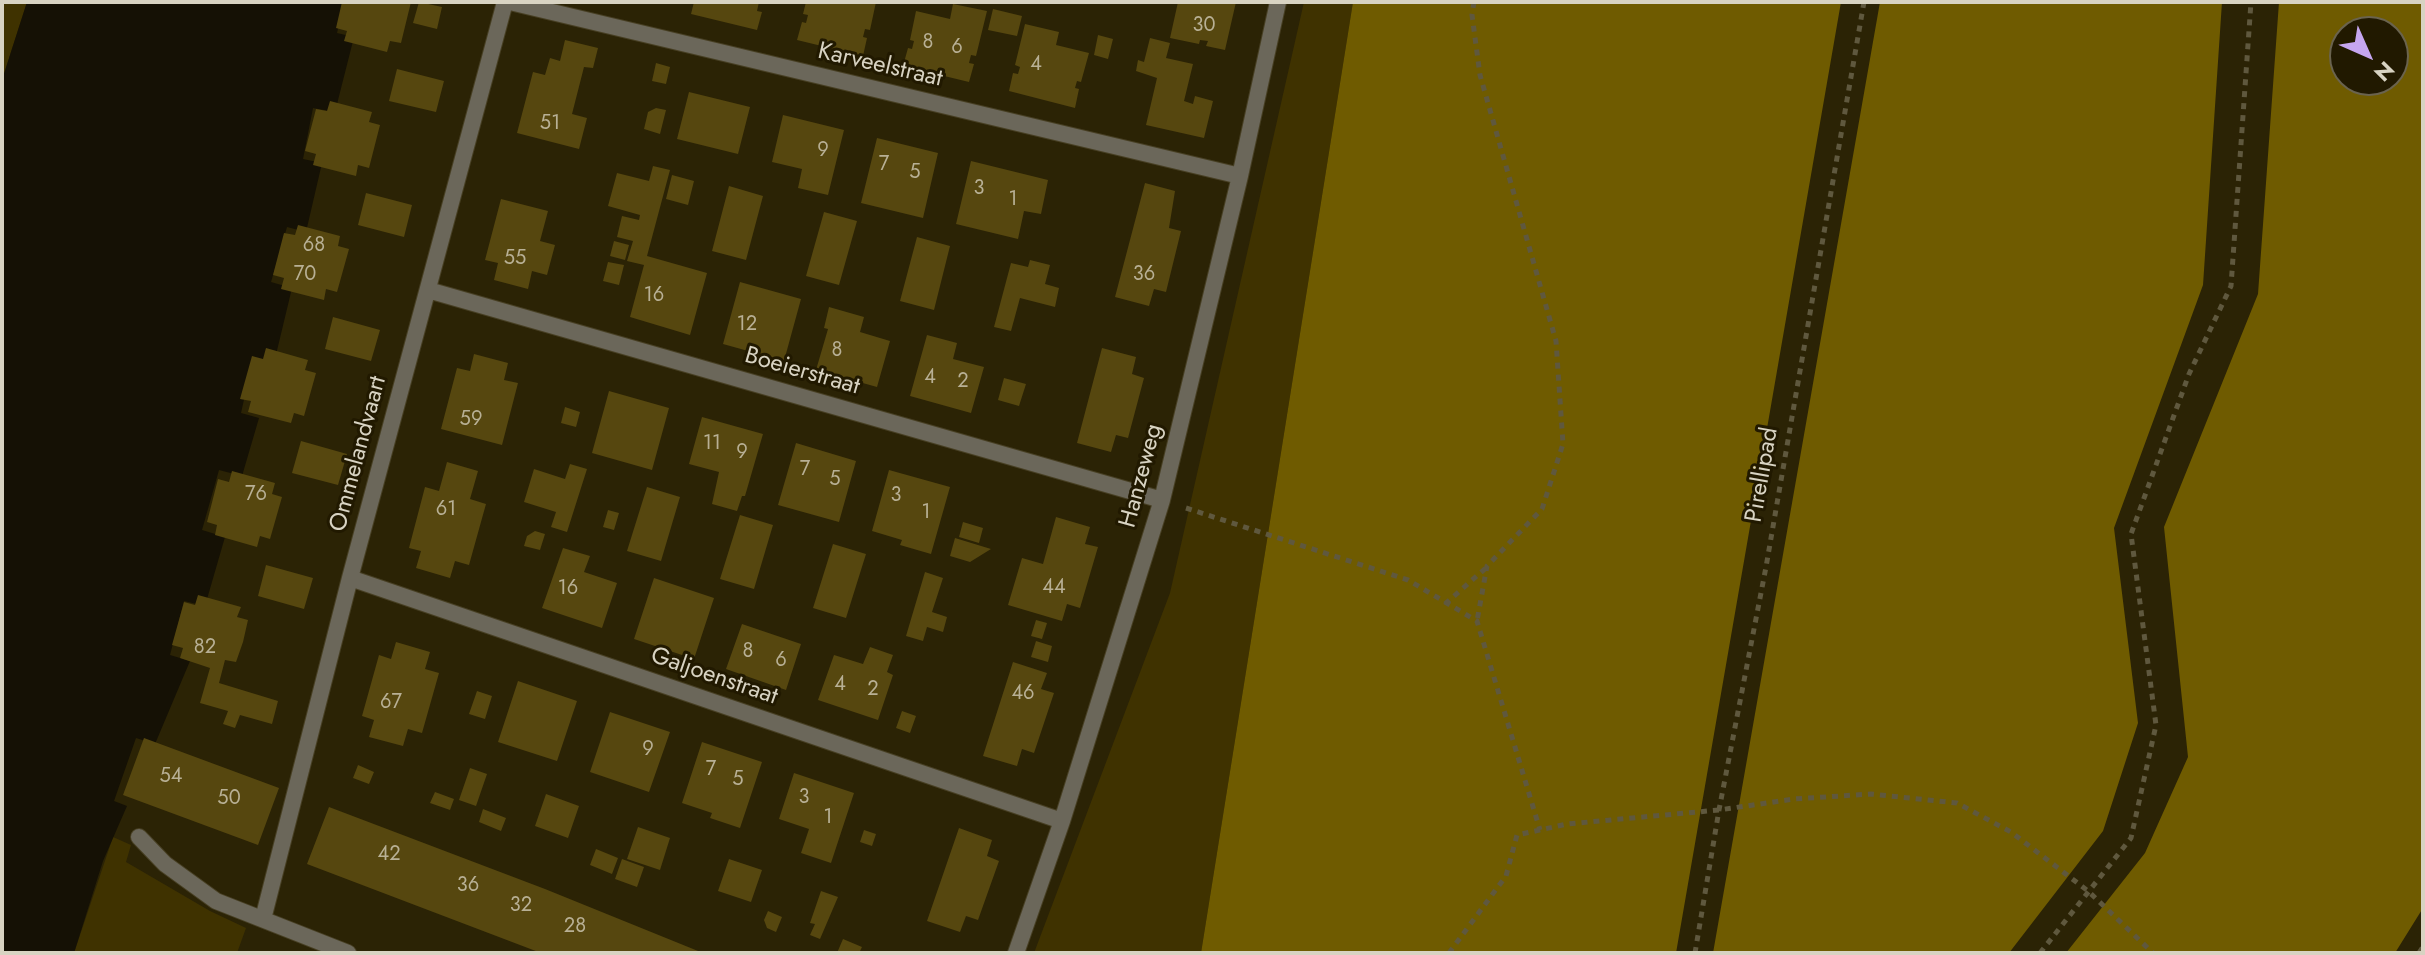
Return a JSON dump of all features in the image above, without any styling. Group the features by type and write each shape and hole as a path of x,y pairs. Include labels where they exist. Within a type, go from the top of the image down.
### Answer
{"street":[{"name":"Karveelstraat","path":"508,2 1240,176"},
{"name":"Ommelandvaart","path":"263,919 350,578 508,2"},
{"name":"Hanzeweg","path":"1016,953 1062,821 1162,500 1240,176 1278,2"},
{"name":"Boeierstraat","path":"428,290 1162,500"},
{"name":"Galjoenstraat","path":"350,578 1062,821"},
{"path":"139,837 165,864 216,901 348,953"}],"path":[{"path":"1445,604 1542,509 1563,444 1556,341 1480,75 1472,15 1474,2"},
{"name":"Pirellipad","path":"1695,953 1864,2"},
{"path":"2040,953 2131,838 2156,725 2131,534 2189,374 2231,286 2251,2"},
{"path":"1162,500 1408,580 1477,621"},
{"path":"1487,566 1477,621 1540,830"},
{"path":"1449,953 1506,876 1517,835 1567,824 1719,810 1794,799 1871,794 1957,803 2011,832 2088,891 2153,953"},
{"path":"2419,953 2423,947"}],"shaded area":[{"path":"2,2 27,2 2,80"},
{"path":"27,2 344,2 337,33 354,37 335,112 313,108 303,159 322,163 306,232 287,227 271,282 292,288 274,363 253,359 241,413 259,418 242,476 219,470 202,530 225,537 205,606 184,601 170,655 190,661 155,744 136,738 114,801 127,806 103,861 74,953 2,953 2,80"},
{"path":"1304,2 1353,2 1201,953 1034,953 1170,593"},
{"path":"1353,2 1841,2 1676,953 1201,953"},
{"path":"1880,2 2222,2 2203,285 2114,528 2138,723 2103,831 2009,953 1713,953"},
{"path":"2279,2 2423,2 2423,908 2395,953 2066,953 2145,853 2188,757 2164,527 2258,294"},
{"path":"113,837 131,845 126,862 210,911 246,928 237,953 74,953"}],"building":[{"path":"342,2 411,2 401,43 390,41 387,52 344,41 347,31 336,28"},
{"path":"419,2 442,7 437,29 413,23"},
{"path":"694,2 759,2 757,11 762,12 757,30 691,14"},
{"path":"806,2 876,2 870,30 865,29 863,37 867,38 863,56 797,40 802,22 806,23 808,15 803,14"},
{"path":"1178,2 1236,2 1225,50 1206,46 1208,41 1200,40 1199,44 1170,38"},
{"path":"953,4 987,11 976,56 971,55 969,63 974,64 969,82 903,66 908,48 912,49 914,41 910,40 916,11 950,19"},
{"path":"993,9 1022,16 1017,36 988,30"},
{"path":"1025,24 1059,32 1056,45 1089,53 1081,82 1077,81 1075,88 1079,89 1075,108 1009,91 1013,73 1018,74 1020,67 1015,65"},
{"path":"1098,35 1113,39 1108,59 1094,55"},
{"path":"1150,38 1170,43 1166,58 1193,64 1184,101 1193,104 1195,96 1213,101 1204,138 1146,125 1157,78 1136,71 1138,60 1144,62"},
{"path":"565,40 598,48 593,68 584,67 572,114 587,118 579,149 517,133 533,72 545,75 550,58 560,61"},
{"path":"656,63 670,67 666,84 652,81"},
{"path":"397,69 444,81 436,112 389,101"},
{"path":"689,92 750,107 738,154 677,139"},
{"path":"330,101 372,112 369,122 380,125 369,168 358,165 356,176 313,165 316,154 305,151 316,109 327,111"},
{"path":"656,108 666,110 660,134 644,129 648,112"},
{"path":"783,115 844,130 828,195 798,188 802,169 772,162"},
{"path":"877,138 938,153 923,218 861,203"},
{"path":"971,161 1048,180 1041,214 1024,211 1018,239 956,224"},
{"path":"653,166 670,170 647,256 707,273 690,335 630,317 644,265 627,261 633,241 617,237 622,216 639,220 640,215 608,206 617,173 649,181"},
{"path":"672,175 694,181 688,205 666,199"},
{"path":"1145,183 1175,191 1169,228 1181,231 1166,292 1154,289 1149,306 1115,297"},
{"path":"729,186 763,196 746,260 712,251"},
{"path":"366,193 412,205 404,237 358,225"},
{"path":"501,199 548,211 540,241 555,245 547,275 532,271 528,289 494,280 498,263 485,260"},
{"path":"824,212 857,221 839,285 806,276"},
{"path":"298,225 340,236 338,246 349,249 337,292 326,289 324,300 281,289 284,278 273,275 284,233 295,235"},
{"path":"917,237 950,246 934,310 900,301"},
{"path":"614,241 629,245 625,260 610,256"},
{"path":"1030,260 1050,265 1045,284 1059,288 1055,307 1020,298 1011,331 994,327 1011,263 1028,267"},
{"path":"608,262 624,265 619,285 603,281"},
{"path":"740,282 801,299 784,361 723,344"},
{"path":"829,307 864,317 860,332 890,341 877,387 816,370 828,329 824,328"},
{"path":"333,317 380,330 371,361 325,349"},
{"path":"927,335 957,343 953,359 984,367 971,413 910,396"},
{"path":"266,348 308,360 305,370 316,373 304,416 294,413 291,423 248,412 251,401 240,399 252,356 263,359"},
{"path":"1102,348 1136,357 1132,374 1144,378 1128,438 1116,435 1111,452 1077,443"},
{"path":"474,354 508,363 504,380 518,383 502,445 441,429 457,368 470,371"},
{"path":"1004,378 1026,384 1019,406 998,400"},
{"path":"609,391 669,408 652,470 592,453"},
{"path":"565,407 580,412 576,427 561,423"},
{"path":"702,417 763,434 745,496 742,496 737,511 712,504 719,472 689,464"},
{"path":"301,441 347,454 338,485 292,473"},
{"path":"796,443 856,461 839,522 778,505"},
{"path":"447,462 478,471 470,499 486,504 469,565 455,561 450,578 416,568 421,551 409,548 425,487 439,491"},
{"path":"570,464 587,469 567,532 551,527 556,512 524,502 534,469 565,479"},
{"path":"889,470 950,487 931,554 900,545 902,540 872,531"},
{"path":"232,471 275,483 272,494 282,497 270,539 260,536 257,547 215,535 217,525 207,522 218,479 229,482"},
{"path":"647,487 680,497 661,561 627,551"},
{"path":"608,510 619,513 614,530 603,527"},
{"path":"740,515 773,525 754,589 720,579"},
{"path":"1056,517 1090,527 1085,544 1098,547 1080,608 1067,604 1062,621 1008,605 1022,558 1043,564"},
{"path":"963,522 983,528 979,543 959,537"},
{"path":"535,531 545,534 540,550 524,546 527,536"},
{"path":"955,538 991,549 970,562 950,556"},
{"path":"833,544 866,554 846,618 813,608"},
{"path":"563,548 590,556 584,572 617,583 602,628 542,608"},
{"path":"266,565 313,578 304,609 258,596"},
{"path":"925,572 943,578 932,612 947,617 943,632 927,627 923,641 906,636"},
{"path":"654,578 714,598 694,659 634,639"},
{"path":"198,595 241,607 237,617 248,620 243,642 236,662 225,660 219,683 278,701 272,724 240,715 235,728 223,724 228,711 200,703 210,668 180,658 183,648 172,645 184,602 195,605"},
{"path":"1036,620 1047,623 1042,639 1031,636"},
{"path":"742,624 801,644 786,690 726,669"},
{"path":"1036,641 1052,646 1048,662 1031,657"},
{"path":"396,642 430,652 425,669 439,673 422,733 408,729 403,746 369,737 374,720 362,716 379,655 391,659"},
{"path":"870,647 893,655 887,672 893,675 878,720 818,700 834,655 863,664"},
{"path":"1013,662 1047,673 1041,689 1054,693 1034,753 1022,749 1017,766 983,756"},
{"path":"518,681 577,701 557,761 498,742"},
{"path":"477,691 492,696 485,719 469,714"},
{"path":"902,711 916,716 910,733 896,728"},
{"path":"610,712 670,732 649,792 590,772"},
{"path":"144,738 279,788 258,845 123,795"},
{"path":"702,742 762,762 740,828 710,818 712,813 682,803"},
{"path":"358,765 374,772 369,784 353,778"},
{"path":"470,768 487,774 476,806 459,800"},
{"path":"794,773 854,793 831,863 801,853 809,829 779,819"},
{"path":"435,792 454,799 450,810 430,803"},
{"path":"546,794 579,806 568,838 535,826"},
{"path":"329,807 703,953 541,953 307,864"},
{"path":"483,809 506,818 501,831 479,822"},
{"path":"638,827 670,838 660,870 627,859"},
{"path":"959,828 992,840 987,856 999,861 978,920 966,916 960,932 927,921"},
{"path":"864,830 876,834 872,846 860,842"},
{"path":"596,849 618,858 612,874 590,865"},
{"path":"622,859 644,867 637,887 615,879"},
{"path":"729,859 762,870 751,902 718,891"},
{"path":"821,891 838,897 820,939 810,935 815,924 810,923"},
{"path":"768,911 782,917 776,932 767,928 764,920"},
{"path":"843,939 862,947 859,953 837,953"}]}
